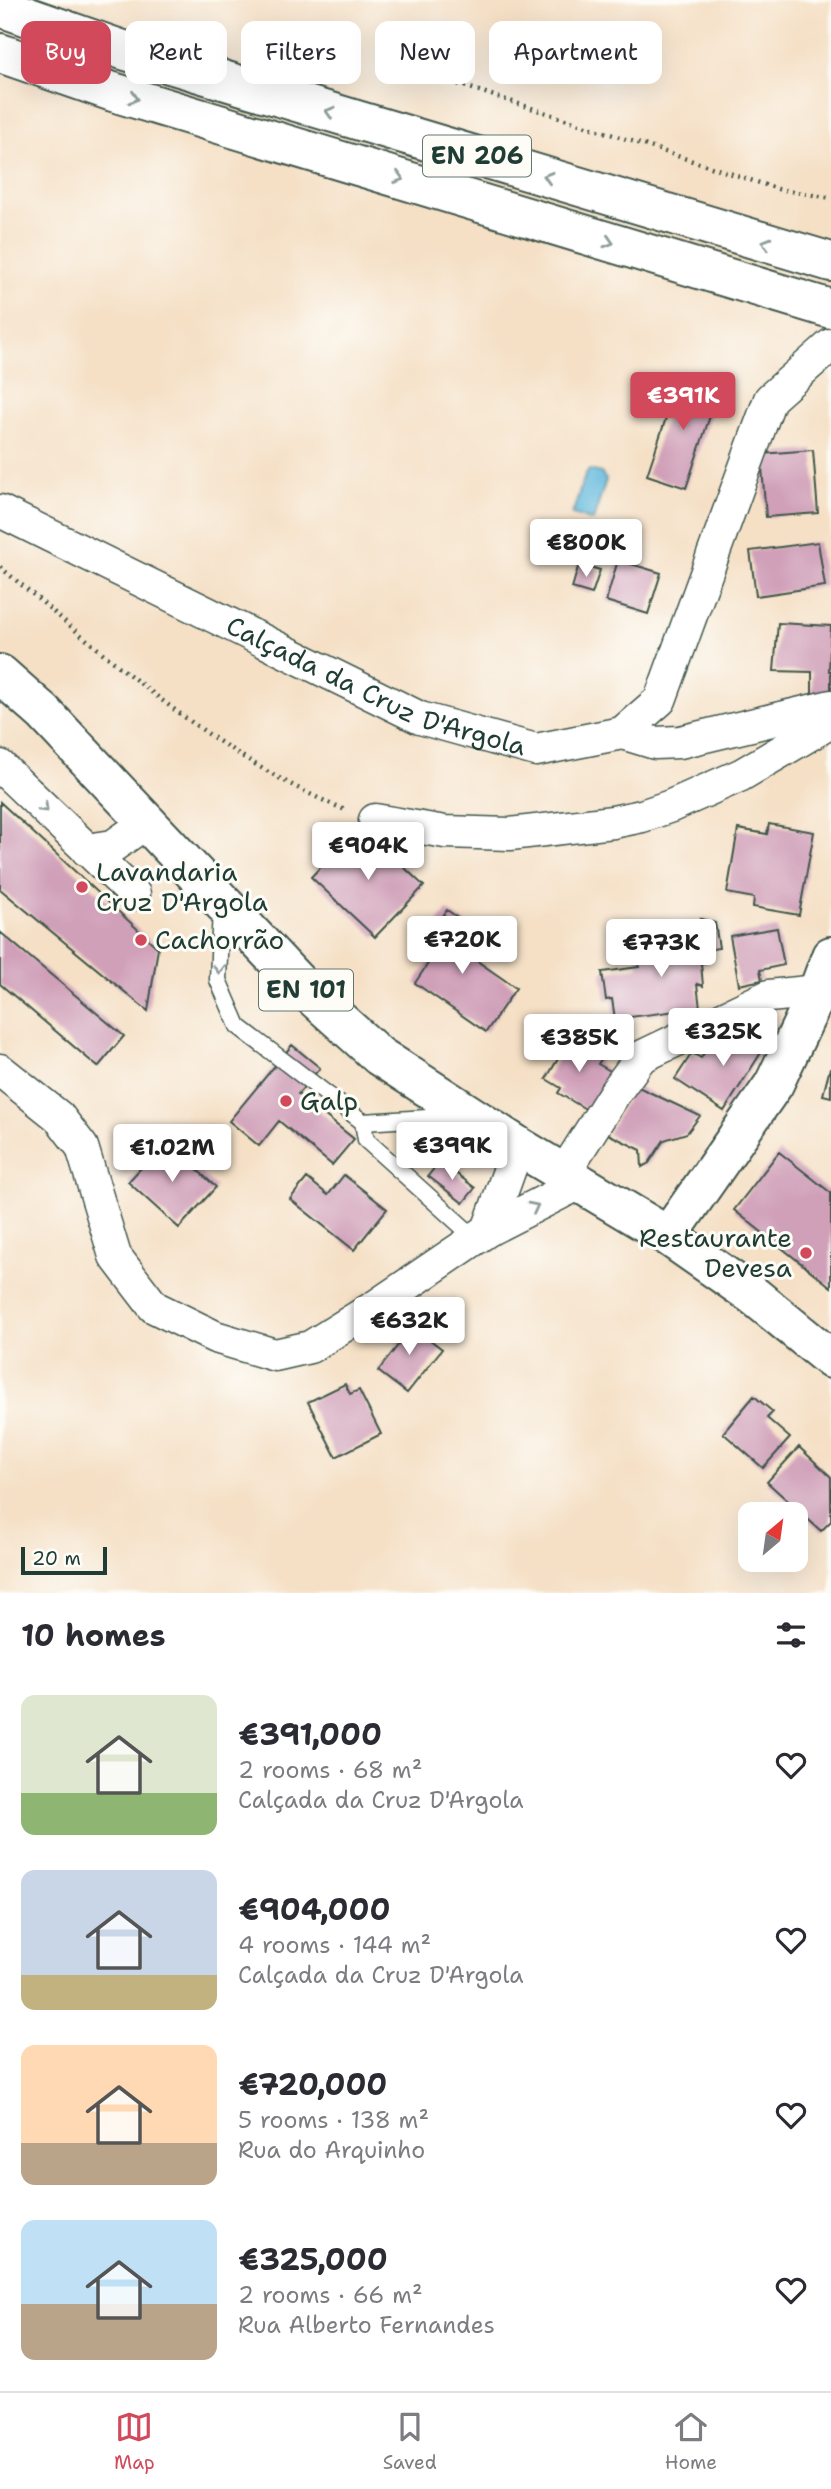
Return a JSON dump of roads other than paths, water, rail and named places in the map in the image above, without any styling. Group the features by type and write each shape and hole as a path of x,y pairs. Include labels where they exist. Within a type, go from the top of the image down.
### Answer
{"main road":[{"name":"EN 206","path":"0,7 123,50 831,262"},
{"name":"EN 206","path":"0,53 125,96 831,309"},
{"name":"EN 101","path":"0,674 44,713 300,985 379,1056 518,1146 668,1236 754,1296 831,1359"},
{"path":"668,1236 774,1084 818,991 831,956"}],"street":[{"name":"Calçada da Cruz D'Argola","path":"0,511 420,718 536,750 622,733 660,700 771,399 831,345"},
{"path":"622,733 655,743 680,742 831,706"},
{"path":"375,820 445,832 500,834 642,816 741,775 831,722"},
{"path":"0,766 134,894"},
{"path":"88,850 113,846 147,822"},
{"path":"0,1070 60,1117 82,1147 115,1256 154,1307 215,1337 275,1355 310,1348 572,1178 614,1094 640,1058 768,996 818,991"},
{"path":"482,1234 518,1146"}],"lane":[{"path":"221,901 218,980 238,1026 363,1122 470,1115"},
{"path":"363,1122 366,1140 482,1234"}],"water":[{"path":"589,470 601,473 606,480 593,521 572,514"}],"place":[{"name":"Lavandaria Cruz D'Argola","path":"82,887"},
{"name":"Cachorrão","path":"141,940"},
{"name":"Galp","path":"286,1101"},
{"name":"Restaurante Devesa","path":"806,1253"}]}
